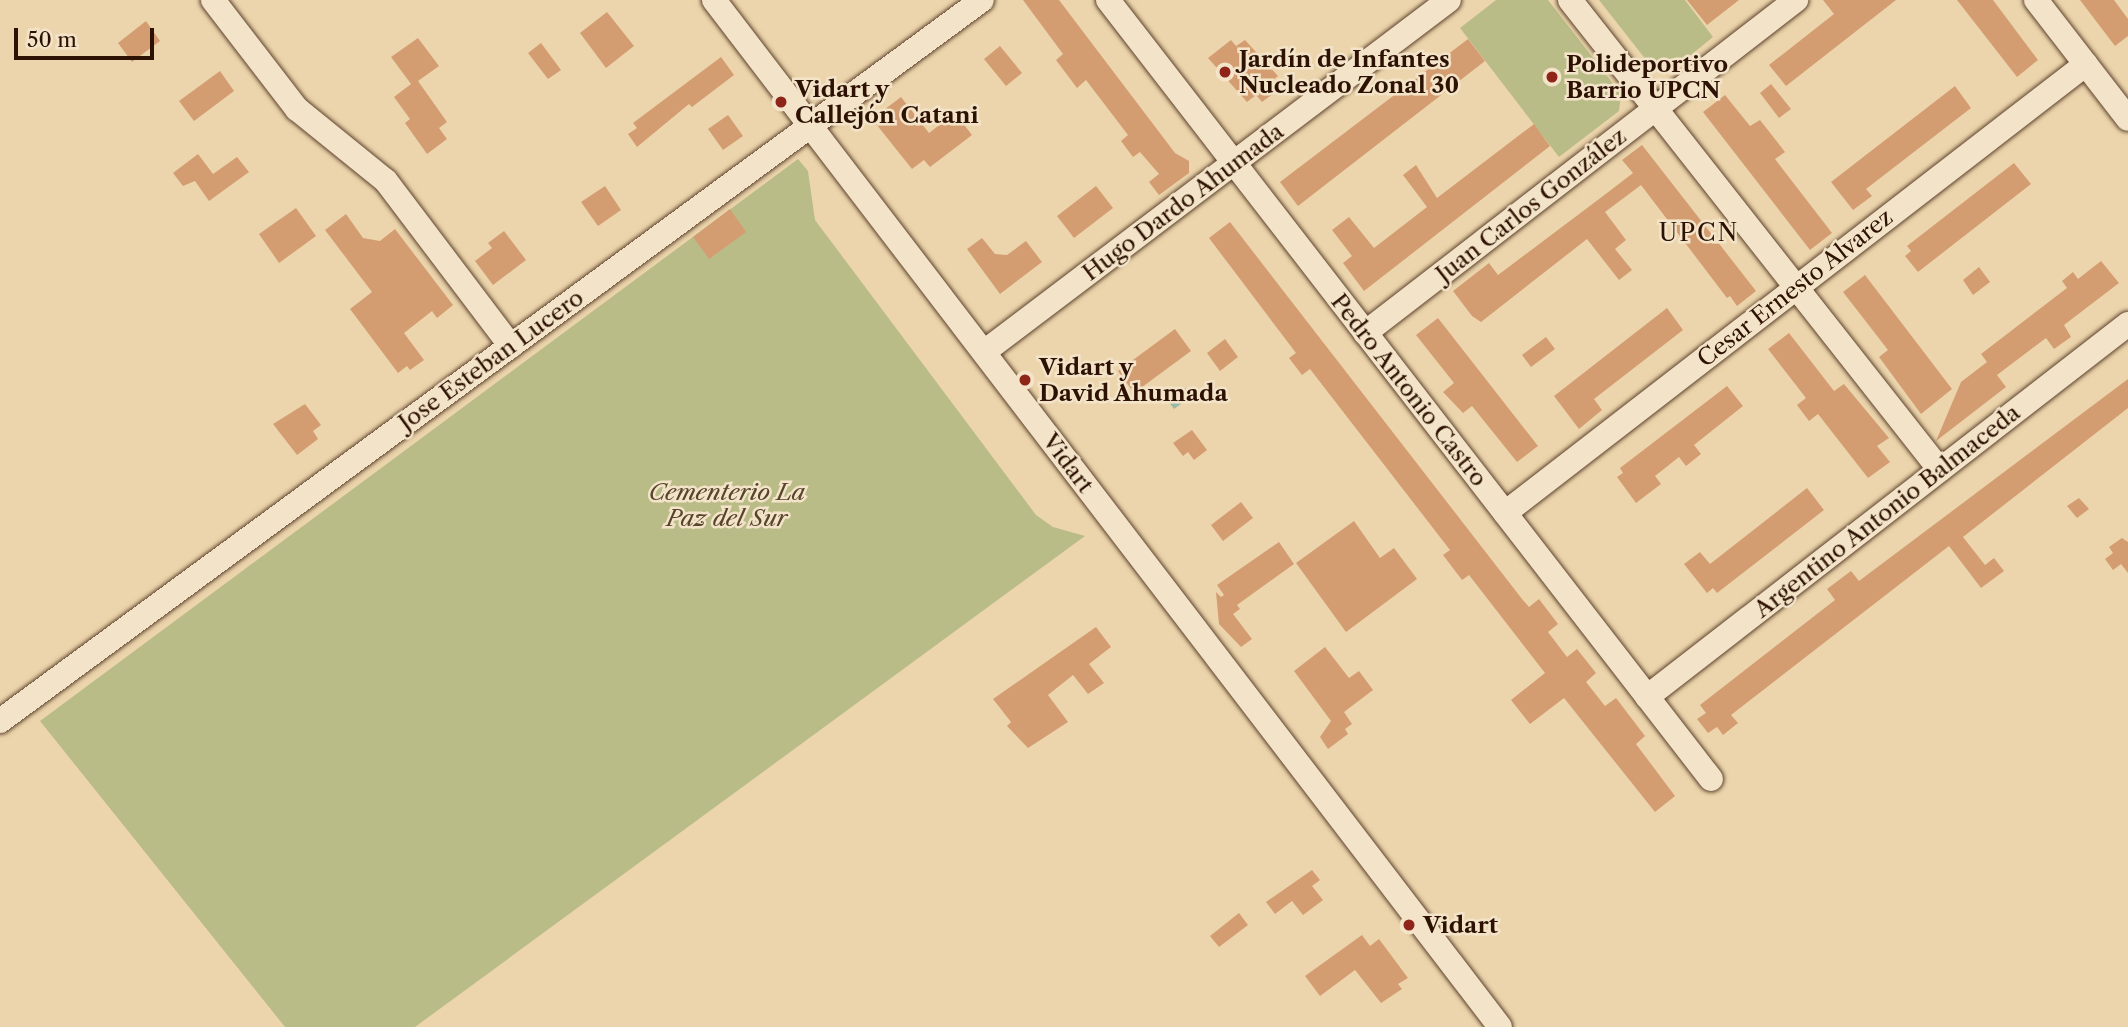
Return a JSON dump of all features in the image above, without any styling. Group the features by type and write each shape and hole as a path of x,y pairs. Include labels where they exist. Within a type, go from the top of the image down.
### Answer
{"street":[{"path":"213,0 297,109 386,181 511,346"},
{"name":"Vidart","path":"714,0 1500,1027"},
{"name":"Jose Esteban Lucero","path":"0,721 982,0"},
{"name":"Pedro Antonio Castro","path":"1108,0 1711,779"},
{"name":"Hugo Dardo Ahumada","path":"984,352 1449,0"},
{"path":"1570,0 1940,470"},
{"name":"Juan Carlos González","path":"1365,333 1796,0"},
{"path":"2036,0 2128,119"},
{"name":"Cesar Ernesto Alvarez","path":"1505,513 2085,64"},
{"name":"Argentino Antonio Balmaceda","path":"1647,697 2128,324"}],"green space":[{"name":"Polideportivo Barrio UPCN","path":"1496,0 1548,0 1621,94 1619,111 1559,157 1460,28"},
{"path":"1599,0 1685,0 1713,37 1670,72 1654,70"},
{"name":"Cementerio La Paz del Sur","path":"798,159 808,171 815,220 1036,515 1053,527 1085,536 415,1027 285,1027 40,721"}],"shaded area":[{"path":"1185,388 1192,396 1174,409 1166,398"}],"building":[{"path":"1023,0 1059,0 1175,153 1189,161 1189,173 1159,195 1149,182 1159,174 1140,152 1133,157 1121,141 1128,135 1086,80 1077,88 1056,60 1063,54"},
{"path":"1687,0 1739,0 1707,25"},
{"path":"1823,0 1896,0 1786,86 1769,65 1834,14"},
{"path":"1957,0 1993,0 2038,60 2017,77"},
{"path":"2080,0 2114,0 2128,19 2128,36 2115,46"},
{"path":"607,12 634,46 606,68 580,33"},
{"path":"146,21 160,41 132,62 118,43"},
{"path":"418,38 439,66 418,81 447,122 439,128 447,139 427,154 405,123 410,119 394,97 411,84 391,57"},
{"path":"1468,39 1485,61 1298,206 1280,182"},
{"path":"1231,40 1236,46 1245,40 1278,76 1267,85 1274,93 1262,102 1256,95 1247,102 1208,58"},
{"path":"541,43 561,70 548,79 528,53"},
{"path":"1000,46 1022,73 1006,86 984,59"},
{"path":"721,57 734,75 692,107 689,104 637,147 628,134 637,128 633,123"},
{"path":"220,71 234,91 194,121 179,101"},
{"path":"1771,84 1791,109 1779,118 1760,93"},
{"path":"1955,86 1971,108 1866,189 1872,196 1853,210 1831,182"},
{"path":"1725,95 1750,126 1760,120 1785,152 1775,159 1832,233 1810,250 1703,112"},
{"path":"901,97 929,133 955,113 972,135 930,167 924,160 912,169 872,119"},
{"path":"728,115 743,136 723,150 708,129"},
{"path":"1534,124 1550,146 1364,291 1343,263 1352,256 1332,230 1349,217 1374,248 1427,207 1403,175 1416,165 1437,198"},
{"path":"1642,145 1756,291 1737,306 1730,296 1727,298 1641,185 1605,212 1626,240 1615,249 1632,270 1619,280 1587,239 1481,322 1472,316 1453,291 1489,263 1498,275 1633,173 1622,160"},
{"path":"198,154 213,174 237,157 249,172 209,201 195,181 183,186 173,173"},
{"path":"2014,163 2031,184 1918,272 1905,256 1911,251 1907,246"},
{"path":"605,186 621,210 598,226 581,202"},
{"path":"1096,186 1113,208 1074,238 1057,216"},
{"path":"296,208 316,236 279,263 259,234"},
{"path":"730,209 746,232 709,259 693,237"},
{"path":"346,214 363,238 380,241 395,229 453,305 437,318 432,311 404,333 424,360 410,370 407,366 398,373 350,309 372,292 325,230"},
{"path":"1230,222 1522,599 1529,607 1539,599 1558,624 1548,632 1567,657 1577,649 1596,673 1586,682 1605,706 1616,698 1645,736 1636,744 1675,796 1655,812 1564,698 1530,724 1511,700 1545,673 1469,575 1462,580 1443,555 1450,550 1310,369 1302,375 1289,358 1296,353 1209,238"},
{"path":"504,231 526,260 493,285 475,261 492,248 488,243"},
{"path":"982,238 995,254 1007,255 1026,241 1042,262 1000,294 967,249"},
{"path":"2101,261 2119,283 2064,325 2071,337 2054,349 2046,338 1997,375 2006,387 1936,441 1961,382 1987,362 1981,354 2067,288 2062,281 2073,272 2078,279"},
{"path":"1979,267 1990,282 1973,295 1963,280"},
{"path":"1865,275 1952,389 1921,414 1879,357 1888,350 1843,292"},
{"path":"1667,308 1683,330 1594,399 1602,410 1579,429 1554,396"},
{"path":"1438,318 1538,446 1517,462 1472,406 1463,413 1443,392 1454,383 1416,335"},
{"path":"1175,329 1191,351 1134,393 1118,371"},
{"path":"1789,333 1834,391 1844,384 1889,438 1877,446 1890,462 1868,478 1818,414 1809,421 1797,405 1806,398 1768,349"},
{"path":"1546,337 1555,349 1531,367 1522,355"},
{"path":"1225,339 1238,357 1220,371 1207,353"},
{"path":"2128,379 2128,408 1963,537 1985,565 1994,558 2004,571 1981,588 1949,546 1731,715 1738,723 1723,735 1717,727 1708,733 1697,719 1706,713 1700,705 1835,600 1827,589 1851,571 1859,581"},
{"path":"1727,386 1743,406 1694,445 1701,454 1686,466 1679,457 1655,476 1661,484 1636,503 1617,477 1623,473 1620,468"},
{"path":"305,404 321,425 313,431 318,439 297,455 273,424"},
{"path":"1192,430 1207,450 1194,460 1188,452 1183,456 1173,443"},
{"path":"1807,488 1824,510 1717,593 1713,588 1707,593 1684,564 1700,552 1710,564"},
{"path":"2079,498 2089,509 2077,518 2067,506"},
{"path":"1241,502 1253,518 1223,541 1211,525"},
{"path":"1354,521 1380,558 1394,548 1417,579 1346,632 1296,563"},
{"path":"2122,538 2128,542 2128,573 2121,564 2113,570 2105,559 2113,553 2109,547"},
{"path":"1279,542 1294,564 1237,605 1240,609 1233,614 1252,639 1241,647 1219,624 1216,592 1221,597 1224,595 1217,585"},
{"path":"1096,627 1111,647 1089,664 1104,683 1088,694 1073,675 1048,695 1068,722 1028,748 1007,726 1011,722 993,699"},
{"path":"1325,647 1349,678 1359,671 1373,690 1344,712 1352,724 1345,729 1348,734 1328,749 1320,737 1331,721 1294,671"},
{"path":"1312,870 1320,880 1312,886 1323,900 1303,915 1292,901 1275,914 1266,902"},
{"path":"1239,913 1248,925 1219,947 1210,936"},
{"path":"1362,935 1370,946 1379,939 1408,978 1398,984 1402,989 1381,1003 1355,970 1320,996 1305,976"}],"place":[{"name":"Jardín de Infantes Nucleado Zonal 30","path":"1225,72"},
{"name":"Polideportivo Barrio UPCN","path":"1552,77"},
{"name":"Vidart y Callejón Catani","path":"781,102"},
{"name":"Vidart y David Ahumada","path":"1025,380"},
{"name":"Vidart","path":"1409,925"}],"district":[{"name":"UPCN","path":"1699,233"}]}
